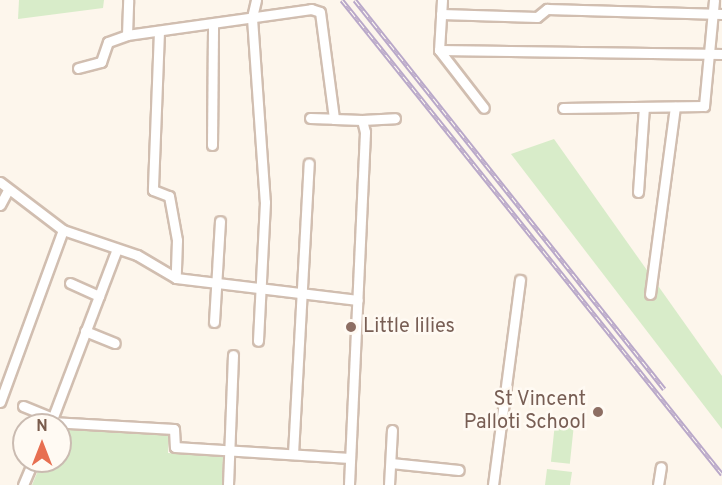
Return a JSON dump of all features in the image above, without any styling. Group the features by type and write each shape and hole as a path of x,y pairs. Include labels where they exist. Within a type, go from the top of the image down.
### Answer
{"street":[{"path":"127,35 128,0"},
{"path":"256,0 252,18 265,202 258,341"},
{"path":"442,0 439,50 484,108"},
{"path":"563,108 704,106 709,53 717,14 714,0"},
{"path":"441,14 537,17 547,9 717,14"},
{"path":"78,68 100,62 108,42 127,35 252,18 320,12 334,119"},
{"path":"212,145 213,24"},
{"path":"159,31 153,190 169,196 177,240 176,278"},
{"path":"439,50 722,54"},
{"path":"638,192 644,107"},
{"path":"650,294 675,107"},
{"path":"310,118 362,120 395,118"},
{"path":"349,485 358,300 362,120"},
{"path":"293,454 305,294 309,163"},
{"path":"0,182 63,230 117,249 176,278 358,300"},
{"path":"0,205 8,190"},
{"path":"214,321 220,221"},
{"path":"0,402 63,230"},
{"path":"54,413 117,249"},
{"path":"493,485 519,280"},
{"path":"70,283 99,296"},
{"path":"85,331 115,343"},
{"path":"228,485 233,355"},
{"path":"23,406 35,413"},
{"path":"72,423 174,429 175,447 350,458"},
{"path":"389,485 392,430"},
{"path":"391,463 459,470"},
{"path":"658,485 661,467"}],"green space":[{"path":"19,0 104,0 103,8 18,19"},
{"path":"554,139 722,376 722,429 511,154"},
{"path":"555,423 574,425 570,464 551,462"},
{"path":"72,429 169,433 168,453 223,456 222,485 32,485 37,473 72,473"},
{"path":"547,469 572,472 570,485 545,485"}],"railway":[{"path":"342,0 722,474"},
{"path":"355,0 664,389"}],"place":[{"name":"Little lilies","path":"351,327"},
{"name":"St Vincent Palloti School","path":"598,412"}]}
